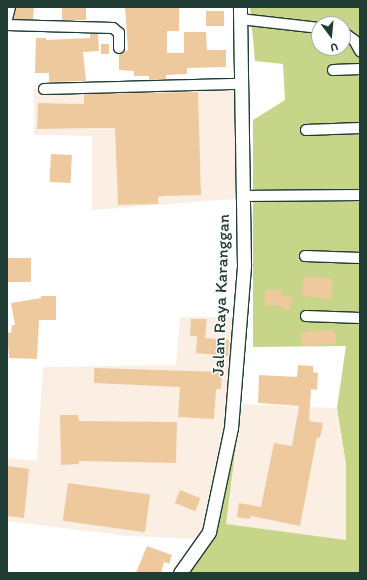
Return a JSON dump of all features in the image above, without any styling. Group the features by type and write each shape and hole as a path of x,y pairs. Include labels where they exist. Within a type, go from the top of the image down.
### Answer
{"street":[{"path":"7,19 10,7"},
{"path":"240,13 311,26"},
{"name":"Jalan Raya Karanggan","path":"180,573 209,532 231,428 244,265 240,13"},
{"path":"7,25 113,28 119,34 119,48"},
{"path":"351,38 354,40 360,51"},
{"path":"333,70 360,70"},
{"path":"44,89 241,84"},
{"path":"306,130 360,128"},
{"path":"243,196 360,195"},
{"path":"305,256 360,258"},
{"path":"306,316 360,318"}],"shaded area":[{"path":"234,82 236,199 92,210 92,136 34,135 34,88","holes":["197,91 201,194 158,197 158,204 118,205 114,93","85,92 108,92 108,109 84,109","38,103 77,104 77,129 37,129","85,113 107,128 85,129"]},
{"path":"180,317 234,317 225,425 214,491 205,527 196,539 128,536 7,521 7,458 37,461 43,367 176,365"},
{"path":"242,404 337,408 346,464 346,540 226,524 235,441"}],"green space":[{"path":"250,7 360,7 360,573 180,573 201,546 231,428 238,428 226,524 346,540 346,464 337,408 346,346 253,347 253,120 285,100 283,64 255,61"}],"building":[{"path":"16,7 34,7 33,19 14,19"},
{"path":"62,7 86,7 86,20 62,20"},
{"path":"125,7 179,7 179,31 167,31 167,53 184,53 184,32 206,32 207,50 226,50 226,67 187,68 187,74 166,75 166,79 149,80 149,76 134,76 134,71 119,70 119,54 128,50"},
{"path":"206,11 224,11 224,26 206,26"},
{"path":"90,34 98,34 99,51 83,52 86,81 49,82 49,73 35,73 36,38 46,38 46,40 90,38"},
{"path":"101,44 109,44 109,54 101,54"},
{"path":"198,92 201,195 158,197 158,204 118,205 115,128 37,129 38,103 84,104 84,94"},
{"path":"51,154 72,155 71,183 50,182"},
{"path":"7,258 31,258 31,282 7,282"},
{"path":"304,276 333,279 331,299 302,296"},
{"path":"265,290 281,290 281,296 292,297 290,310 281,309 282,306 265,305"},
{"path":"41,296 56,296 56,320 39,320 37,359 9,358 7,332 11,333 12,325 15,325 11,303 41,298"},
{"path":"191,319 207,319 205,338 229,340 228,356 196,353 197,336 190,336"},
{"path":"335,330 336,344 302,346 301,332"},
{"path":"298,365 313,366 313,372 318,373 317,390 311,389 309,421 323,423 320,438 317,437 300,526 251,516 250,519 237,517 239,503 261,507 274,443 292,446 299,406 258,403 259,375 297,377"},
{"path":"94,368 222,372 221,389 216,389 214,419 178,417 180,387 94,383"},
{"path":"60,415 78,415 79,421 177,422 176,463 79,461 79,464 61,465"},
{"path":"7,466 29,469 24,518 7,516"},
{"path":"68,483 150,495 145,532 63,521"},
{"path":"180,490 200,498 195,511 175,503"},
{"path":"147,546 172,555 169,564 164,562 161,573 136,573"}]}
